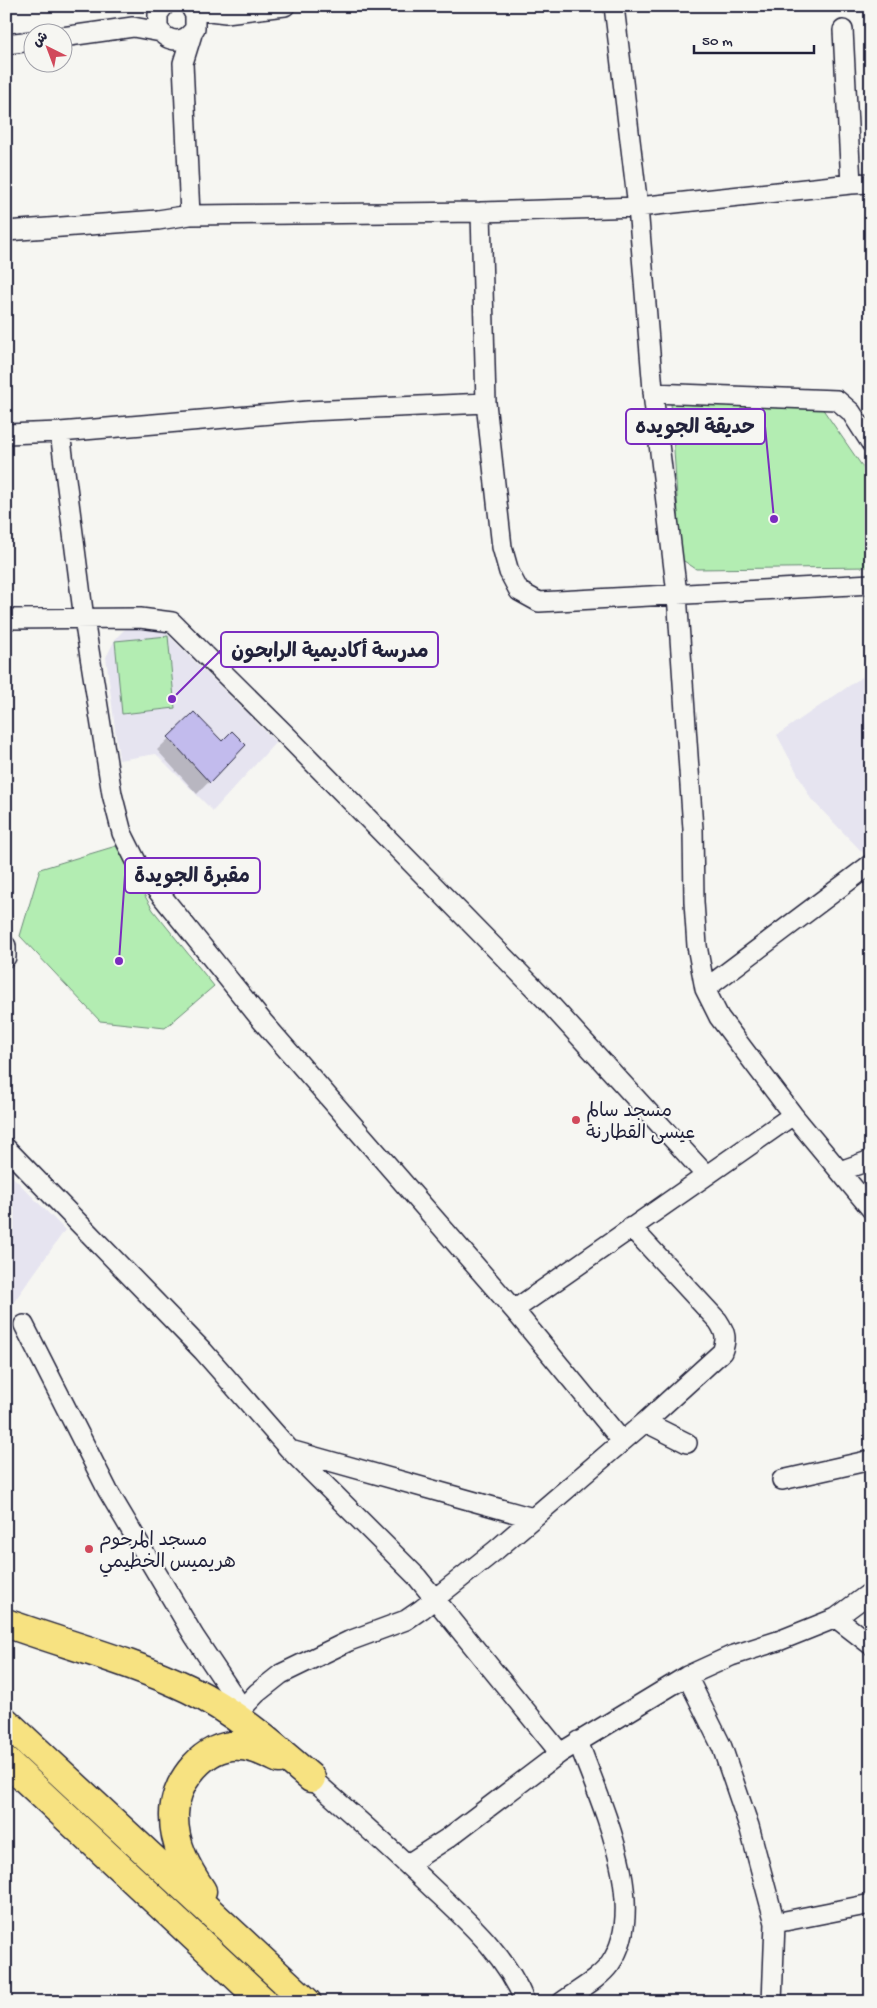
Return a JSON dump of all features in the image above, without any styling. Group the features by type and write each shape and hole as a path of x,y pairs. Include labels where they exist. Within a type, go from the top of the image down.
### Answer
{"highway":[{"path":"6,1624 164,1678 239,1712 260,1734 311,1778"},
{"path":"6,1722 307,2002"},
{"path":"226,1925 192,1876 182,1856 175,1834 173,1816 182,1785 190,1770 203,1758 231,1746 248,1747 262,1751 311,1778"},
{"path":"6,1761 264,2002"}],"street":[{"path":"191,7 226,14 285,6"},
{"path":"614,6 638,207 653,393 677,594 693,829 694,902 698,946 705,989 719,1017 792,1115 871,1209"},
{"path":"190,214 183,63 197,21 191,7"},
{"path":"163,23 180,41 194,31 226,14"},
{"path":"72,36 163,23"},
{"path":"163,23 183,63"},
{"path":"842,30 851,184"},
{"path":"6,44 22,42"},
{"path":"6,231 158,220 190,214 481,212 638,207 851,184 871,184"},
{"path":"481,212 486,402 502,547 509,572 518,591 538,602 871,584"},
{"path":"653,393 837,400 851,412 871,443"},
{"path":"6,434 60,432 308,411 486,402"},
{"path":"60,432 84,618 112,794 122,833 140,869 263,1022 514,1310 622,1441"},
{"path":"6,619 159,619 172,622 547,1001 706,1174"},
{"path":"705,989 871,864"},
{"path":"6,946 6,957"},
{"path":"514,1310 792,1115"},
{"path":"6,1148 203,1351 289,1449 437,1599 560,1753"},
{"path":"840,1171 871,1160"},
{"path":"24,1325 108,1491 239,1712 257,1693 280,1674 340,1645 406,1620 437,1599 645,1422 722,1352 727,1340 725,1332 718,1321 631,1227"},
{"path":"645,1422 687,1443"},
{"path":"289,1449 533,1518"},
{"path":"782,1480 871,1460"},
{"path":"408,1864 448,1838 560,1753 687,1676 731,1656 782,1640 836,1618 871,1592"},
{"path":"836,1618 871,1645"},
{"path":"687,1676 722,1747 750,1826 775,1923 772,2002"},
{"path":"562,2002 593,1980 609,1964 619,1943 625,1912 626,1891 623,1869 578,1741"},
{"path":"311,1778 408,1864 489,1943 517,1982 525,2002"},
{"path":"775,1923 871,1904"}],"shaded area":[{"path":"157,624 276,742 213,811 156,754 119,760 106,657 116,638 124,630 134,625"},
{"path":"871,671 871,856 868,858 811,799 777,735"},
{"path":"6,1170 65,1230 6,1313"}],"green space":[{"path":"671,403 822,408 871,479 871,567 696,569 681,559"},
{"path":"168,636 175,708 122,714 115,641"},
{"path":"116,846 153,910 214,986 165,1028 100,1021 20,936 40,869"}],"building":[{"path":"194,712 222,741 232,731 246,745 210,783 168,737"}],"place":[{"name":"حديقة الجويده","path":"774,519"},
{"name":"مدرسة أكاديمية الرابحون","path":"172,699"},
{"name":"مقبرة الجويدة","path":"119,961"},
{"name":"مسجد سالم عيسى القطارنة","path":"576,1120"},
{"name":"مسجد المرحوم هريميس الخطيمي","path":"89,1549"}]}
